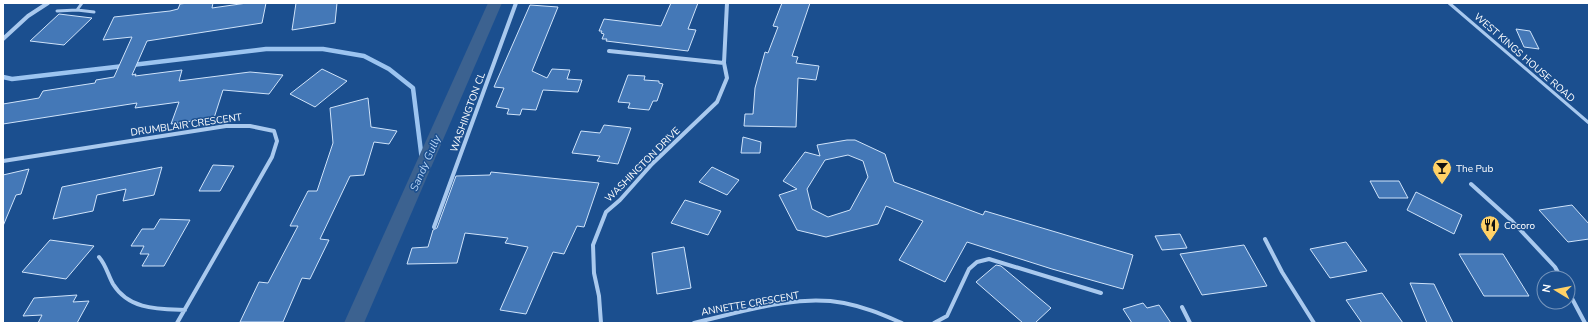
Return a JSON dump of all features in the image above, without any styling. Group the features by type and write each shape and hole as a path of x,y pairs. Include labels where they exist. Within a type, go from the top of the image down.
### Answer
{"street":[{"path":"3,39 28,16 48,3"},
{"name":"WASHINGTON CL","path":"434,227 516,3"},
{"name":"WASHINGTON DRIVE","path":"601,323 599,296 594,273 593,245 606,212 620,200 652,164 717,102 724,90 726,78 724,63 727,3"},
{"path":"609,51 724,63"},
{"name":"DRUMBLAIR CRESCENT","path":"3,161 226,126 259,126 274,131 277,141 272,157 177,323"},
{"path":"1471,184 1512,221 1555,266 1557,270"},
{"path":"1265,239 1282,272 1314,323"},
{"path":"99,257 106,264 113,284 124,299 137,306 185,310"},
{"path":"934,323 947,316 970,269 978,262 990,259 1101,293"},
{"name":"ANNETTE CRESCENT","path":"694,323 790,303 825,301 860,307 902,323"},
{"path":"1182,307 1190,323"},
{"path":"1576,307 1584,323"}],"lane":[{"path":"78,10 82,3"},
{"name":"WEST KINGS HOUSE ROAD","path":"1449,3 1589,123"},
{"path":"57,11 78,10 94,12"}],"building":[{"path":"213,3 212,8 247,3 266,3 262,23 147,41 132,75 136,74 135,76 182,70 179,81 250,72 283,75 269,94 223,90 214,118 171,124 179,102 135,108 137,103 3,124 3,104 39,98 43,91 95,83 96,80 114,77 132,37 103,40 114,17 170,11 178,9 180,4"},
{"path":"296,3 337,3 335,23 292,30"},
{"path":"671,3 698,3 688,29 696,30 688,51 606,41 607,39 602,39 604,34 601,33 602,31 599,31 604,19 661,26"},
{"path":"782,3 810,3 792,56 798,57 796,63 819,66 816,80 798,78 796,127 744,126 745,114 753,114 755,88 765,52 768,53 778,27 773,26"},
{"path":"530,5 558,7 532,71 547,78 552,69 570,70 567,79 582,80 578,92 543,90 536,110 522,109 520,115 507,114 509,109 496,107 504,88 494,87"},
{"path":"59,14 92,18 64,45 30,41"},
{"path":"1516,29 1530,31 1539,49 1524,47"},
{"path":"322,69 347,81 315,107 290,94"},
{"path":"628,75 645,76 644,80 659,81 659,83 663,84 657,101 653,101 649,110 628,108 630,103 618,102"},
{"path":"368,98 371,127 397,131 389,144 374,142 364,175 350,176 320,239 329,240 310,279 302,278 283,322 240,322 259,282 268,283 298,226 290,226 308,191 317,191 333,143 330,108"},
{"path":"604,125 631,128 618,164 597,161 600,156 572,153 581,131 600,133"},
{"path":"743,137 761,142 760,153 741,153"},
{"path":"855,140 885,154 894,182 983,215 985,211 1133,255 1123,289 1052,269 967,242 945,282 899,260 923,221 886,206 878,224 826,237 797,230 779,195 797,189 783,181 805,152 820,156 817,145","holes":["848,155 863,161 868,177 850,210 828,217 812,209 807,189 825,160"]},
{"path":"213,165 234,166 220,191 199,191"},
{"path":"162,167 154,195 123,201 126,189 97,195 93,211 53,219 62,187"},
{"path":"712,167 739,180 727,195 699,182"},
{"path":"29,169 21,194 16,195 3,226 3,175"},
{"path":"491,172 599,183 584,227 577,226 564,254 553,252 526,314 500,310 528,247 505,243 508,238 465,233 457,263 407,264 412,248 428,247 433,230 437,228 456,176 490,175"},
{"path":"1370,181 1399,181 1408,198 1379,198"},
{"path":"1416,192 1462,215 1454,234 1407,210"},
{"path":"685,200 721,211 708,235 671,223"},
{"path":"1572,205 1589,224 1589,239 1568,242 1539,210"},
{"path":"160,219 190,220 164,266 142,266 149,254 140,254 144,246 131,246 142,229 154,229"},
{"path":"1180,234 1187,248 1162,250 1155,236"},
{"path":"50,240 94,246 66,279 22,272"},
{"path":"1346,242 1367,271 1330,278 1310,249"},
{"path":"1244,245 1267,286 1202,295 1180,254"},
{"path":"684,247 691,288 657,294 652,253"},
{"path":"1459,254 1503,254 1529,296 1484,296"},
{"path":"996,265 1001,266 1051,308 1035,323 1023,323 976,282"},
{"path":"1410,283 1434,284 1453,323 1427,323"},
{"path":"1382,293 1403,323 1362,323 1346,300"},
{"path":"77,295 73,302 89,301 77,323 38,323 42,315 23,316 34,298"},
{"path":"1143,303 1147,308 1159,305 1171,323 1132,323 1123,309"}],"waterway":[{"name":"Sandy Gully","path":"354,323 495,3"},
{"path":"132,65 266,49 323,49 364,56 389,69 413,88 423,168"},
{"path":"3,77 12,79 124,66"}],"place":[{"name":"The Pub","path":"1442,185"},
{"name":"Cocoro","path":"1490,242"}]}
